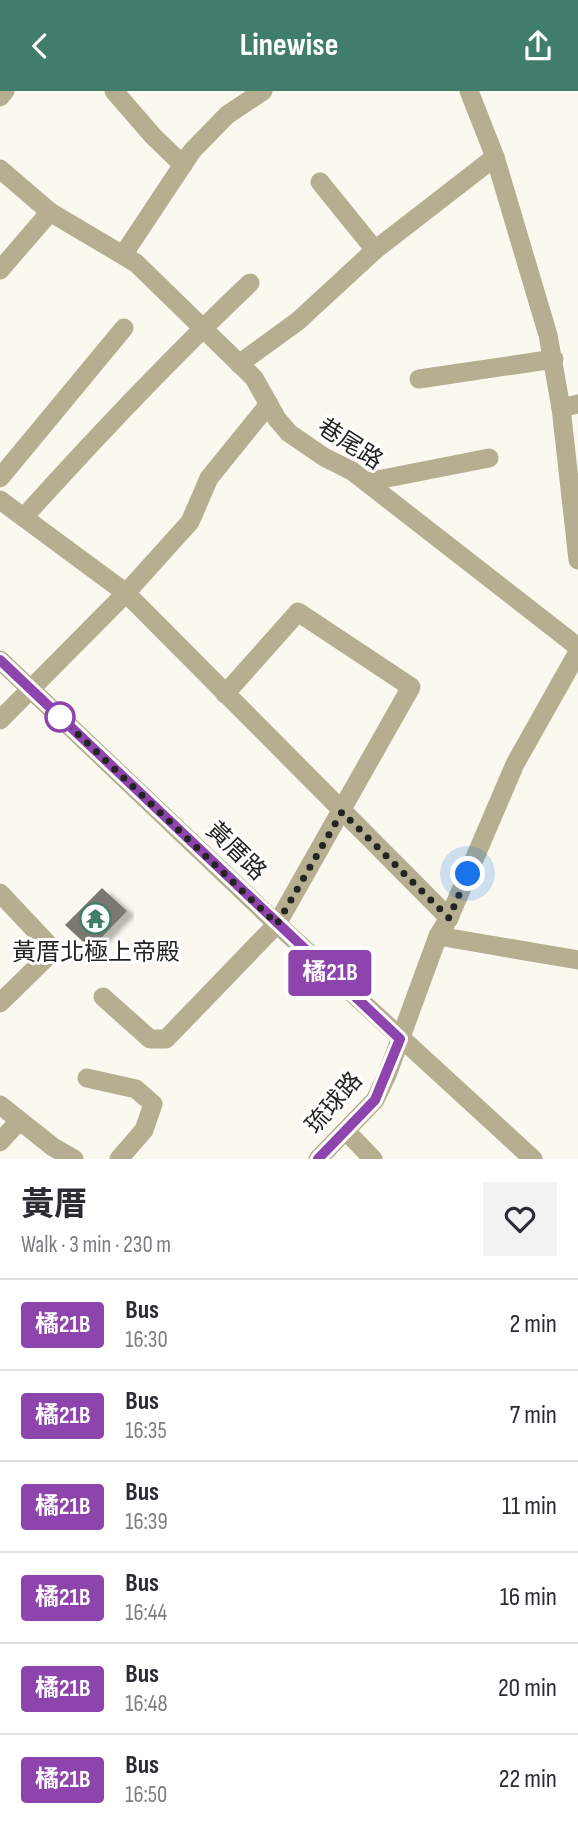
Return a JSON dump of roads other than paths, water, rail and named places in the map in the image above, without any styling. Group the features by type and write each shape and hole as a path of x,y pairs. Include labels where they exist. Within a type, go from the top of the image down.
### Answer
{"street":[{"path":"0,97 5,91"},
{"path":"114,91 183,165"},
{"path":"123,255 183,165 227,115 263,91"},
{"path":"469,91 495,157 569,406 578,560"},
{"path":"239,363 298,321 375,250 495,157"},
{"name":"巷尾路","path":"0,169 50,212 136,263 239,363 262,389 277,419 289,433 367,482 578,649"},
{"path":"320,182 375,250"},
{"path":"0,270 50,212"},
{"path":"24,517 120,410 142,393 203,327 250,283"},
{"path":"0,478 124,328"},
{"path":"419,379 554,359"},
{"path":"0,720 126,593 190,522 209,478 269,404"},
{"path":"367,482 489,458"},
{"path":"0,499 126,593 449,918"},
{"path":"103,997 149,1039 166,1039 277,924 411,687 298,612 225,694"},
{"name":"琉球路","path":"318,1159 375,1100 438,936 449,918 515,764 578,649"},
{"name":"黃厝路","path":"0,660 519,1155"},
{"path":"0,893 48,944 47,957 0,1003"},
{"path":"438,936 578,960"},
{"path":"87,1078 136,1089 153,1104 144,1130 119,1159"},
{"path":"0,1105 53,1147 74,1159"},
{"path":"0,1142 19,1121"},
{"path":"346,1131 373,1159"}],"place":[{"name":"黃厝北極上帝殿","path":"96,918"}]}
